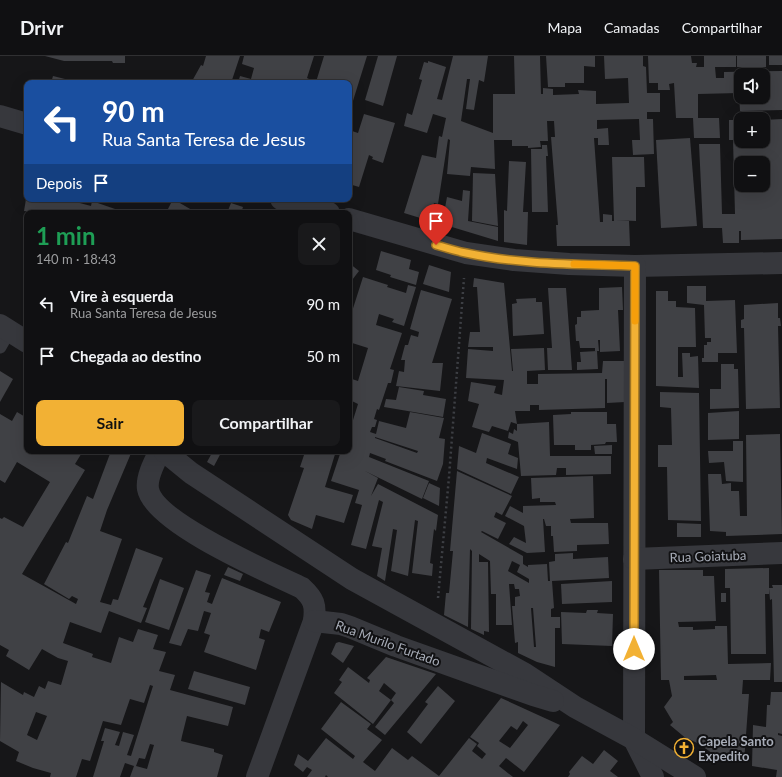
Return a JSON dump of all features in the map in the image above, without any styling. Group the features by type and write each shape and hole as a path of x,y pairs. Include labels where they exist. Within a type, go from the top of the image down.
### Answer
{"street":[{"path":"0,116 24,123"},
{"path":"291,202 319,210"},
{"path":"352,220 466,253 514,260 569,264 635,266 782,263"},
{"path":"635,266 634,739 653,777"},
{"path":"3,334 24,341"},
{"path":"159,454 150,472 148,488 154,501 174,519 217,547 302,588 311,596 314,604 314,621 257,777"},
{"name":"Rua Murilo Furtado","path":"168,454 191,473 352,580 525,674 575,707 634,739 694,777"},
{"name":"Rua Goiatuba","path":"634,559 782,553"},
{"name":"Rua Murilo Furtado","path":"314,621 341,624 396,646 533,695 575,707"}],"path":[{"path":"436,626 466,253"}],"building":[{"path":"45,56 125,56 125,63 113,63 112,61 64,61"},
{"path":"206,56 240,56 232,80 193,80 201,65 203,66"},
{"path":"244,56 314,56 307,78 311,80 239,80 240,76 251,79 254,68 242,64"},
{"path":"324,56 367,56 352,104 352,80 317,80"},
{"path":"378,56 397,56 383,106 365,100"},
{"path":"453,56 488,56 484,82 479,80 474,110 466,109 470,79 467,79 461,121 493,133 493,94 515,94 514,56 540,56 541,94 543,94 543,88 553,89 553,95 579,94 578,90 596,91 596,104 629,103 628,78 605,79 604,56 643,56 643,66 646,67 647,93 660,93 660,112 647,112 647,119 653,119 654,154 633,155 632,140 640,140 639,119 597,120 597,129 608,128 609,145 598,145 598,138 594,138 600,222 603,222 603,214 612,215 612,221 614,221 612,157 644,157 645,187 636,187 636,221 616,220 629,221 630,246 557,246 556,225 558,225 551,137 555,137 554,121 547,121 548,141 540,141 541,147 528,148 528,146 512,146 512,140 494,140 495,169 471,167 470,176 447,174 450,140 448,139 438,204 434,203 430,221 404,213 422,155 436,158 439,136 442,137 446,118 433,114 427,133 404,126 407,113 412,115 422,80 419,79 424,62 428,63 428,61 446,67 437,99 442,100"},
{"path":"546,56 595,56 595,67 584,66 584,83 565,83 565,87 548,87"},
{"path":"648,56 691,56 692,63 697,63 696,67 704,67 704,56 736,56 736,67 715,67 716,78 724,78 724,72 734,72 734,93 698,94 698,118 719,118 720,138 694,138 693,118 676,118 674,83 669,84 670,90 658,90 658,83 649,83"},
{"path":"737,56 766,56 766,67 737,67"},
{"path":"769,56 782,56 782,65 769,65"},
{"path":"770,71 782,71 782,110 740,111 740,104 770,104"},
{"path":"53,76 69,80 52,80"},
{"path":"364,114 395,123 383,163 372,159 373,157 369,155 359,187 352,185 352,131 358,133"},
{"path":"782,119 782,239 741,240 741,231 739,231 739,243 723,243 722,228 703,228 699,144 720,144 722,214 735,214 734,192 770,192 770,156 734,156 734,177 733,140 729,140 729,120 734,120 734,148 770,148 770,120"},
{"path":"690,138 697,226 661,228 656,140"},
{"path":"542,145 547,145 548,156 546,156 548,212 532,212 531,149 542,149"},
{"path":"509,161 526,162 523,212 528,212 527,245 504,242 504,210 507,211"},
{"path":"473,173 495,174 498,226 472,221"},
{"path":"463,190 470,191 468,221 498,227 498,241 442,224 447,197 462,201"},
{"path":"26,202 76,202 91,206 92,202 95,202 115,209 114,210 24,210"},
{"path":"172,202 178,202 192,210 168,210"},
{"path":"231,203 243,207 242,210 228,210"},
{"path":"381,251 411,260 409,269 419,272 416,285 390,277 391,275 376,270"},
{"path":"352,265 359,271 352,280"},
{"path":"429,265 451,272 449,292 423,284"},
{"path":"363,277 388,285 387,287 406,293 408,285 416,287 404,326 392,322 394,319 379,314 376,325 402,333 390,369 394,370 391,383 388,383 379,410 377,409 374,419 377,420 375,427 372,427 370,432 376,434 379,421 406,428 410,412 444,418 439,438 445,439 443,464 437,481 385,461 386,459 370,453 369,457 429,481 422,499 365,471 378,478 371,496 378,484 438,515 436,531 434,529 430,563 433,564 432,576 412,573 418,521 415,520 408,576 391,571 397,530 393,529 385,581 377,576 382,548 372,546 383,502 379,500 366,549 351,545 362,505 355,503 359,490 331,481 340,454 352,454 352,423 358,404 352,401 352,379 358,381 368,348 352,343 352,312","holes":["375,437 418,451 417,453 375,438"]},
{"path":"474,278 504,283 512,371 511,349 544,348 545,370 527,371 527,384 538,384 538,374 602,373 603,361 626,361 625,402 607,403 607,379 605,379 605,408 539,410 539,405 530,405 530,411 515,411 517,424 511,422 508,431 492,426 489,432 472,427 479,404 468,401 471,382 496,386 494,393 502,395 504,380 466,378 468,349 493,351 493,347 468,347 470,332 480,332 477,287 473,287"},
{"path":"687,286 706,286 706,301 735,300 737,353 718,353 718,362 702,362 702,358 704,358 704,345 707,345 707,342 711,342 711,338 705,338 704,305 687,303"},
{"path":"622,287 623,310 618,310 620,351 600,352 600,340 598,340 599,351 595,351 595,348 580,348 579,341 576,341 575,325 577,324 577,317 581,317 581,311 599,310 599,288"},
{"path":"548,288 566,288 572,370 548,370 547,348 552,348"},
{"path":"421,290 452,299 432,363 443,363 440,391 396,386 399,371 404,372 405,360 401,360 405,345 408,345 411,335 418,337 419,332 410,329"},
{"path":"656,291 668,291 668,301 676,301 676,307 695,308 696,347 678,347 678,377 683,377 682,353 690,353 690,357 698,356 699,388 656,386"},
{"path":"536,298 536,302 542,302 544,334 513,336 512,304 517,303 516,299"},
{"path":"778,303 778,318 780,318 781,326 778,326 780,408 746,409 744,328 741,328 741,320 744,319 744,305"},
{"path":"597,351 598,369 577,370 577,362 581,362 580,352"},
{"path":"721,364 734,364 734,369 738,369 739,408 710,409 710,389 721,389"},
{"path":"0,371 13,379 0,402"},
{"path":"399,387 424,391 423,395 446,399 443,417 384,407 386,399 396,400"},
{"path":"660,392 699,393 701,521 668,520 667,467 658,467 658,445 672,445 671,408 660,407"},
{"path":"739,411 739,439 708,440 708,413"},
{"path":"17,412 24,416 24,454 81,454 75,464 85,470 22,574 76,604 78,599 72,596 69,599 44,584 66,542 68,543 87,496 93,499 110,454 131,454 107,510 100,531 122,539 100,602 111,605 113,599 118,600 136,548 163,558 143,607 147,608 141,623 109,611 101,633 70,622 63,643 93,654 92,657 111,663 119,637 133,642 138,629 158,635 153,649 166,652 159,671 175,675 170,690 233,707 228,726 187,716 182,736 181,741 214,749 214,752 223,755 217,777 130,777 134,766 125,763 120,777 93,777 104,741 101,741 105,728 120,732 115,745 119,746 123,732 134,735 127,755 131,756 153,686 150,685 144,703 130,699 121,725 103,721 90,761 82,759 76,777 50,777 51,773 16,761 19,752 0,741 1,682 23,695 24,692 34,697 39,686 45,689 48,681 61,685 68,661 58,658 42,649 29,670 6,656 9,650 0,645 0,518 2,519 4,517 23,527 50,482 17,462 5,483 0,480 0,414 12,421","holes":["36,712 47,716 37,740 27,735","150,744 154,745 147,769 136,766 139,758 145,759"]},
{"path":"571,412 607,412 607,424 616,424 617,442 606,442 605,444 591,445 591,450 575,450 575,445 554,445 553,415 571,414"},
{"path":"549,422 550,456 611,456 611,474 566,475 566,468 557,468 556,475 521,476 518,442 508,438 509,432 513,434 514,429 517,431 517,424"},
{"path":"482,433 511,444 508,454 518,458 517,469 487,458 486,463 519,477 511,494 457,469 459,446 476,453"},
{"path":"780,434 782,534 726,536 726,532 710,531 708,474 721,474 722,484 731,483 731,491 739,491 740,516 747,516 746,435"},
{"path":"733,441 743,441 743,482 726,481 724,462 709,463 708,451 733,451"},
{"path":"612,445 612,454 595,454 594,446"},
{"path":"211,454 220,454 214,466 207,462"},
{"path":"304,454 335,454 325,487 353,495 344,523 316,515 312,529 291,520 288,515 304,468 300,467"},
{"path":"457,471 512,496 502,515 496,512 494,517 506,523 498,539 482,531 481,532 523,556 523,564 528,567 528,565 547,564 548,581 550,581 549,562 555,561 555,554 573,553 573,559 608,557 609,578 552,581 554,608 551,609 551,617 560,617 560,628 555,628 555,667 537,662 518,653 518,642 515,643 512,606 515,606 515,597 520,596 519,589 515,589 514,584 509,584 512,625 496,625 496,594 491,594 490,561 479,554 479,562 488,562 489,632 484,631 484,635 471,629 472,551 470,549 468,627 444,615 446,593 449,593 453,551 450,551","holes":["512,561 520,565 517,572 529,579 529,583 508,571","531,608 533,608 536,647 534,647"]},
{"path":"593,476 594,518 570,519 571,523 608,523 609,544 577,545 577,551 554,552 551,526 546,526 543,519 545,552 527,553 509,544 514,537 526,543 524,526 505,516 510,506 523,513 523,506 556,505 555,502 540,502 540,498 532,499 531,478"},
{"path":"429,483 440,488 439,506 423,498"},
{"path":"677,523 701,524 701,537 677,537"},
{"path":"228,567 243,574 240,581 224,575"},
{"path":"769,568 769,594 765,594 766,654 731,654 730,588 725,588 725,569"},
{"path":"196,570 211,575 205,592 210,593 207,602 212,604 222,578 281,602 269,632 261,629 259,638 265,640 256,670 204,652 210,635 204,633 211,613 204,611 198,631 188,629 181,646 169,643"},
{"path":"659,570 703,570 703,576 714,576 716,621 678,622 679,627 693,627 693,630 715,629 715,626 727,626 728,664 771,663 770,680 743,680 742,694 749,694 744,762 727,760 712,755 712,753 699,744 689,739 688,740 670,725 673,722 664,707 672,696 669,680 661,680","holes":["716,675 717,680 684,680 684,676"]},
{"path":"160,579 184,588 169,630 145,622"},
{"path":"612,581 612,602 562,604 561,584"},
{"path":"772,585 782,585 782,682 774,682 772,599 770,600 769,588 773,588"},
{"path":"721,593 726,593 726,602 721,602"},
{"path":"587,610 598,610 597,613 613,614 612,646 562,644 561,612 586,613"},
{"path":"339,642 354,646 343,663 331,654 336,643"},
{"path":"386,657 436,674 385,735 375,727 394,703 391,700 373,724 334,693 342,682 339,680 348,667 369,683 370,680 367,678","holes":["384,683 396,693 391,700 379,691"]},
{"path":"194,671 250,687 245,705 188,689"},
{"path":"438,686 455,701 421,744 407,732 428,704 425,702"},
{"path":"771,692 782,692 782,734 778,733 778,735 782,736 782,777 776,777 777,770 752,766 753,725 766,727 767,705 770,705"},
{"path":"501,698 560,725 524,772 506,758 499,766 513,777 328,777 326,775 325,777 307,777 312,770 307,767 303,772 294,765 298,754 308,761 326,738 353,759 355,756 321,729 341,702 371,724 367,729 382,740 363,762 375,771 392,748 408,760 412,756 439,776 469,738 477,744 472,751 482,759 486,754 477,746 479,743 470,737","holes":["523,721 528,725 510,748 499,741 511,726 517,730"]},
{"path":"604,750 618,761 610,771 618,777 568,777 570,774 569,772 582,756 593,764"}],"slow traffic":[{"path":"574,264 635,266 635,321"}],"place":[{"name":"Capela Santo Expedito","path":"684,748"}],"route":[{"path":"436,245 466,253 514,260 569,264 635,266 634,649"}]}
